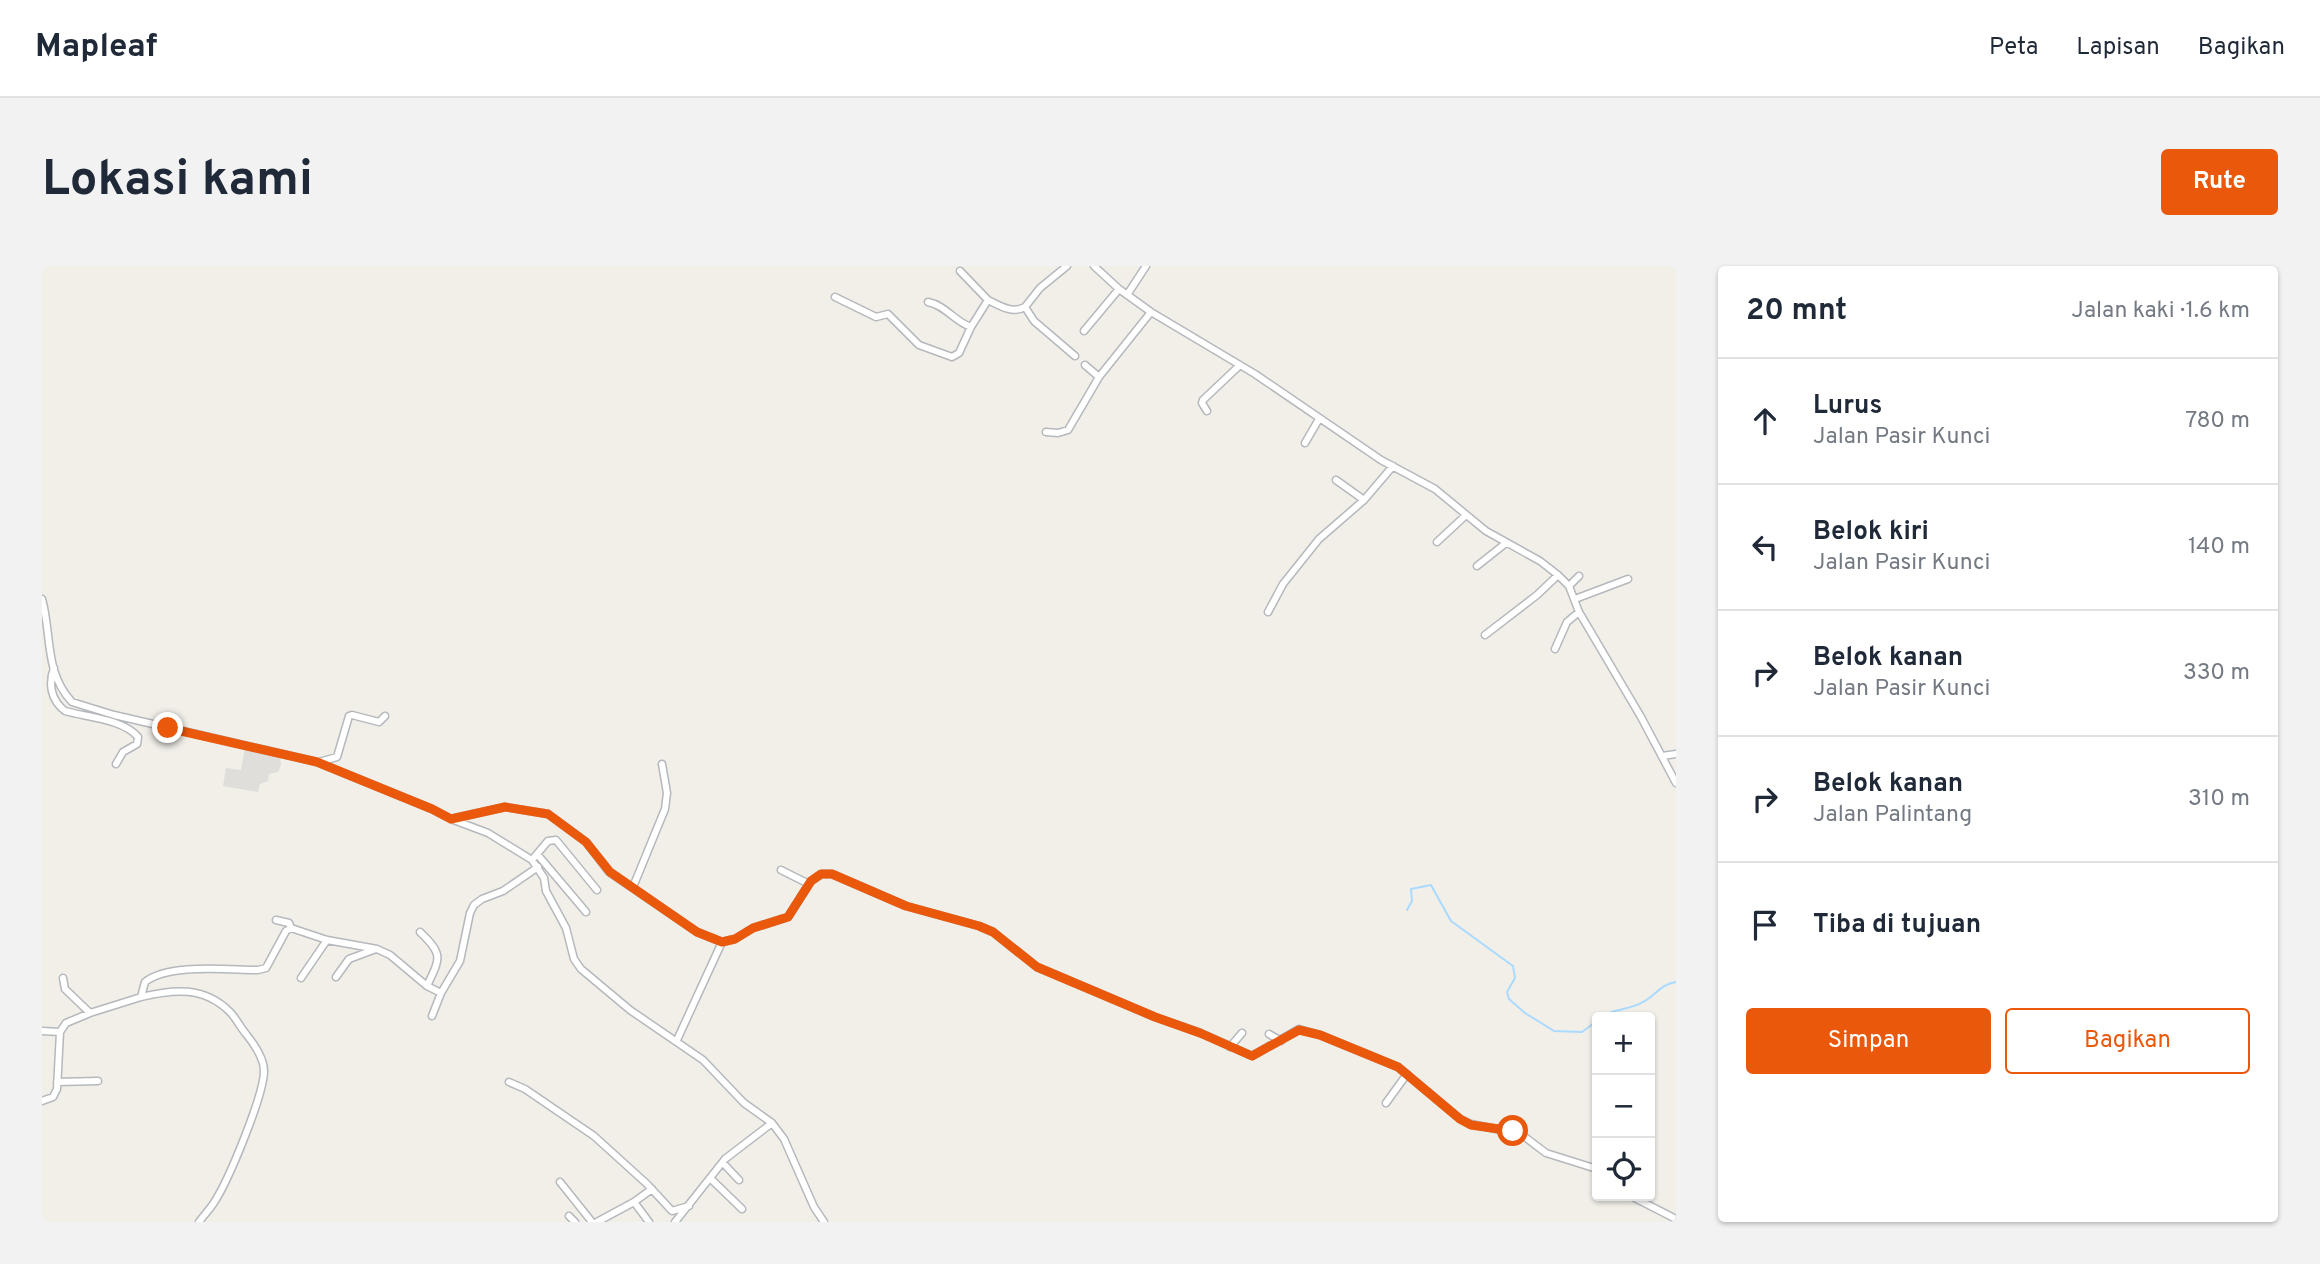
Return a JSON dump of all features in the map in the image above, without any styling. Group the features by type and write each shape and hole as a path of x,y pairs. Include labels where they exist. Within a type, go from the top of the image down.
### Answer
{"street":[{"path":"960,271 988,300 1008,309 1019,310 1067,266"},
{"path":"1094,266 1119,289 1151,312 1240,365 1392,466 1434,489 1465,516 1540,561 1558,575 1569,586 1579,612 1641,717 1676,783"},
{"path":"1127,295 1146,266"},
{"path":"1084,331 1119,289"},
{"path":"835,297 876,317 888,314 919,345 952,356 959,353 988,300"},
{"path":"928,302 935,303 971,327"},
{"path":"1025,307 1034,321 1075,356"},
{"path":"1046,432 1068,430 1099,377 1151,312"},
{"path":"1085,365 1099,377"},
{"path":"1206,411 1202,401 1240,365"},
{"path":"1305,443 1319,419"},
{"path":"1268,612 1283,584 1319,539 1364,500 1392,466"},
{"path":"1336,480 1364,500"},
{"path":"1437,542 1465,516"},
{"path":"1477,566 1506,543"},
{"path":"1485,635 1537,595 1558,575"},
{"path":"1569,586 1579,576"},
{"path":"1575,599 1628,579"},
{"path":"42,599 49,656 72,702 113,719 138,737"},
{"path":"1555,649 1567,622 1579,612"},
{"path":"54,668 49,682 57,705 65,711 149,723 317,762 488,832 535,857 586,912"},
{"path":"317,762 337,757 349,716 379,722 385,716"},
{"path":"116,764 123,752 137,744 138,737 149,723"},
{"path":"1662,756 1676,754"},
{"path":"633,887 665,809 667,793 662,764"},
{"path":"451,819 505,807 548,814 586,842 610,872 697,932 722,942 735,939 753,928 788,917 809,884 821,874 832,874 906,906 993,932 1037,967 1252,1056 1299,1030 1383,1060 1407,1074 1460,1119 1471,1125 1521,1134 1546,1153 1592,1167"},
{"path":"535,857 548,841 556,840 597,890"},
{"path":"535,857 546,891 566,928 574,960 581,969 630,1010 707,1063 744,1103 772,1124 784,1139 814,1207 824,1222"},
{"path":"432,1016 441,993 460,961 474,905 482,898 503,891 538,867"},
{"path":"781,870 809,884"},
{"path":"276,920 327,940 377,949 390,955 427,986 441,993"},
{"path":"141,998 147,979 166,973 266,968 286,931 291,928"},
{"path":"420,932 432,943 439,955 438,964 427,986"},
{"path":"301,978 327,940"},
{"path":"677,1040 722,942"},
{"path":"336,977 349,959 377,949"},
{"path":"64,978 65,989 90,1013"},
{"path":"42,1101 53,1097 57,1089 60,1032 65,1023 141,998 182,989 204,995 219,1003 229,1011 250,1040 264,1068 261,1090 237,1153 216,1200 199,1222"},
{"path":"42,1031 60,1032"},
{"path":"1230,1047 1242,1033"},
{"path":"1269,1034 1281,1041"},
{"path":"1385,1102 1407,1074"},
{"path":"57,1082 98,1081"},
{"path":"509,1082 525,1089 594,1136 673,1211 689,1206"},
{"path":"675,1222 723,1163 772,1124"},
{"path":"723,1163 739,1180"},
{"path":"710,1178 742,1209"},
{"path":"560,1182 594,1222 634,1202 652,1189"},
{"path":"1641,1201 1676,1219"},
{"path":"634,1202 649,1222"},
{"path":"569,1216 575,1222"}],"shaded area":[{"path":"245,747 280,755 281,765 278,772 269,774 268,781 260,784 258,792 223,786 226,768 241,770"}],"waterway":[{"path":"1407,910 1412,901 1411,889 1431,885 1451,921 1513,966 1515,978 1507,992 1509,999 1525,1013 1554,1031 1582,1032 1592,1025"},
{"path":"1611,1012 1638,1005 1666,985 1676,982"}],"route":[{"path":"168,728 317,762 451,819 505,807 548,814 586,842 610,872 697,932 722,942 735,939 753,928 788,917 811,881 821,874 832,874 906,906 993,932 1037,967 1252,1056 1302,1029 1398,1067 1445,1109 1471,1125 1513,1131"}]}
